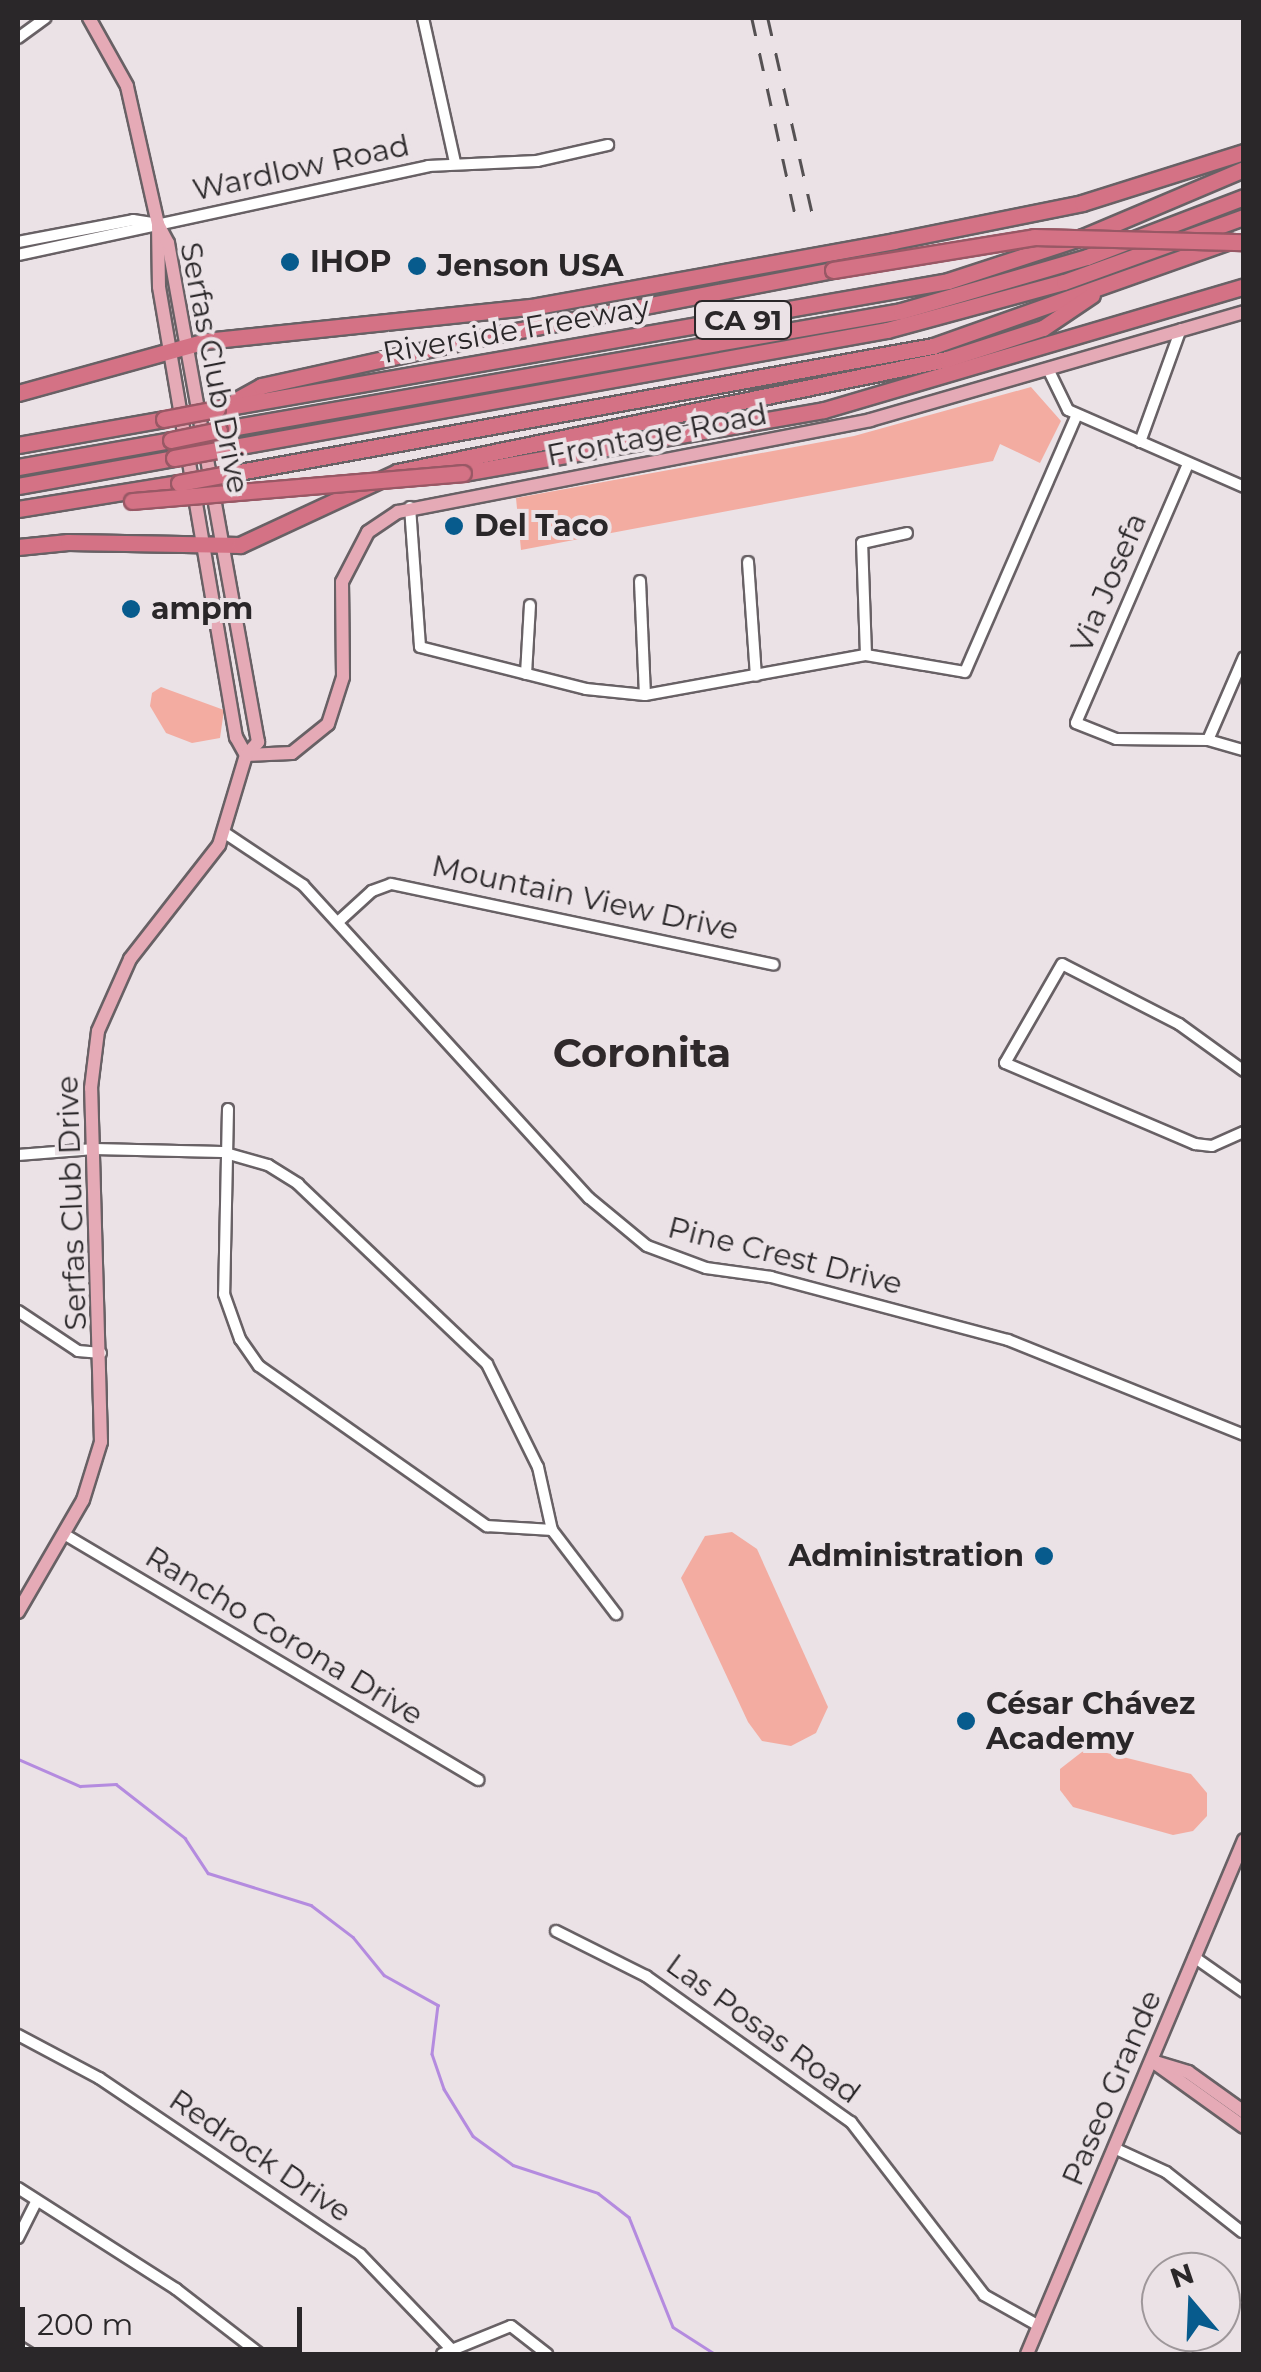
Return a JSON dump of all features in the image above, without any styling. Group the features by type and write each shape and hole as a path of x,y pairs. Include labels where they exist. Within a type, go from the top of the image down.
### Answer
{"highway":[{"path":"18,392 177,347 537,306 894,241 1082,202 1244,152"},
{"name":"Riverside Freeway","path":"18,445 948,281 1083,237 1244,169"},
{"path":"18,468 901,310 1087,257 1244,196"},
{"path":"18,486 887,330 1064,282 1244,217"},
{"path":"221,408 261,386 833,270 1015,238 1244,239"},
{"name":"CA 91","path":"18,509 845,367 1092,295 1244,239"},
{"path":"90,494 132,501 463,473 824,410 1244,286"},
{"path":"18,547 68,542 223,549 397,472 928,364 1043,328 1092,295"}],"main road":[{"name":"Serfas Club Drive","path":"89,18 128,86 158,224 168,243 177,347 206,548 236,738 246,755"},
{"name":"Frontage Road","path":"246,755 292,753 328,724 340,700 338,610 351,556 380,521 410,507 870,420 1244,312"},
{"name":"Serfas Club Drive","path":"18,1612 94,1474 100,1442 92,1061 107,1002 130,959 225,833 246,755 258,742 253,692 177,347"},
{"name":"Paseo Grande","path":"1027,2354 1244,1840"},
{"path":"1152,2061 1188,2072 1244,2112"},
{"path":"1152,2061 1244,2128"}],"street":[{"path":"18,38 46,18"},
{"path":"423,18 455,162"},
{"name":"Wardlow Road","path":"18,255 134,235 158,224 455,162 537,161 608,145"},
{"name":"Wardlow Road","path":"18,242 133,220 158,224"},
{"path":"1140,442 1181,329"},
{"path":"1049,371 1061,403 1077,415 1244,487"},
{"path":"410,507 420,647 526,674 645,695 866,655 955,672 975,661 1077,415"},
{"name":"Via Josefa","path":"1188,464 1076,722 1116,739 1208,740"},
{"path":"866,655 862,543 907,534"},
{"path":"748,562 756,676"},
{"path":"640,582 645,695"},
{"path":"526,674 530,605"},
{"path":"1244,657 1208,740 1244,750"},
{"name":"Pine Crest Drive","path":"225,833 286,868 589,1198 647,1246 706,1268 771,1277 1008,1340 1244,1435"},
{"name":"Mountain View Drive","path":"338,922 372,890 391,884 774,965"},
{"path":"1244,1071 1180,1024 1062,964 1005,1063 1195,1144 1212,1146 1244,1132"},
{"path":"228,1108 222,1152 224,1294 240,1339 259,1366 487,1526 552,1530"},
{"path":"18,1155 94,1149 222,1152 268,1164 298,1184 487,1364 538,1468 552,1530 616,1614"},
{"path":"18,1311 68,1346 101,1353"},
{"name":"Rancho Corona Drive","path":"64,1534 478,1780"},
{"name":"Las Posas Road","path":"556,1931 646,1976 851,2122 984,2295 1039,2326"},
{"path":"1194,1957 1244,1992"},
{"name":"Redrock Drive","path":"18,2035 99,2078 360,2254 446,2352"},
{"path":"1114,2148 1166,2172 1242,2232"},
{"path":"18,2188 176,2289 260,2354"},
{"path":"18,2238 37,2200"},
{"path":"446,2352 511,2326 548,2354"},
{"path":"18,2346 31,2354"}],"shaded area":[{"path":"1031,387 1061,421 1040,463 1000,444 993,461 521,550 516,498 854,436"},
{"path":"161,687 224,710 220,738 192,743 166,733 150,706 152,693"},
{"path":"732,1532 757,1549 828,1707 816,1733 791,1746 762,1741 748,1722 681,1578 705,1536"},
{"path":"1087,1748 1191,1774 1207,1793 1207,1816 1193,1831 1173,1835 1073,1807 1060,1790 1060,1769"}],"waterway":[{"path":"18,1759 80,1786 116,1784 185,1838 208,1873 311,1905 353,1937 384,1975 438,2005 432,2054 444,2089 473,2136 513,2165 598,2193 629,2217 673,2327 715,2354"}],"railway":[{"path":"752,18 798,228"},
{"path":"768,18 812,212"}],"place":[{"name":"IHOP","path":"290,262"},
{"name":"Jenson USA","path":"417,266"},
{"name":"Del Taco","path":"454,526"},
{"name":"ampm","path":"131,609"},
{"name":"Administration","path":"1044,1556"},
{"name":"César Chávez Academy","path":"966,1721"}],"district":[{"name":"Coronita","path":"642,1053"}]}
